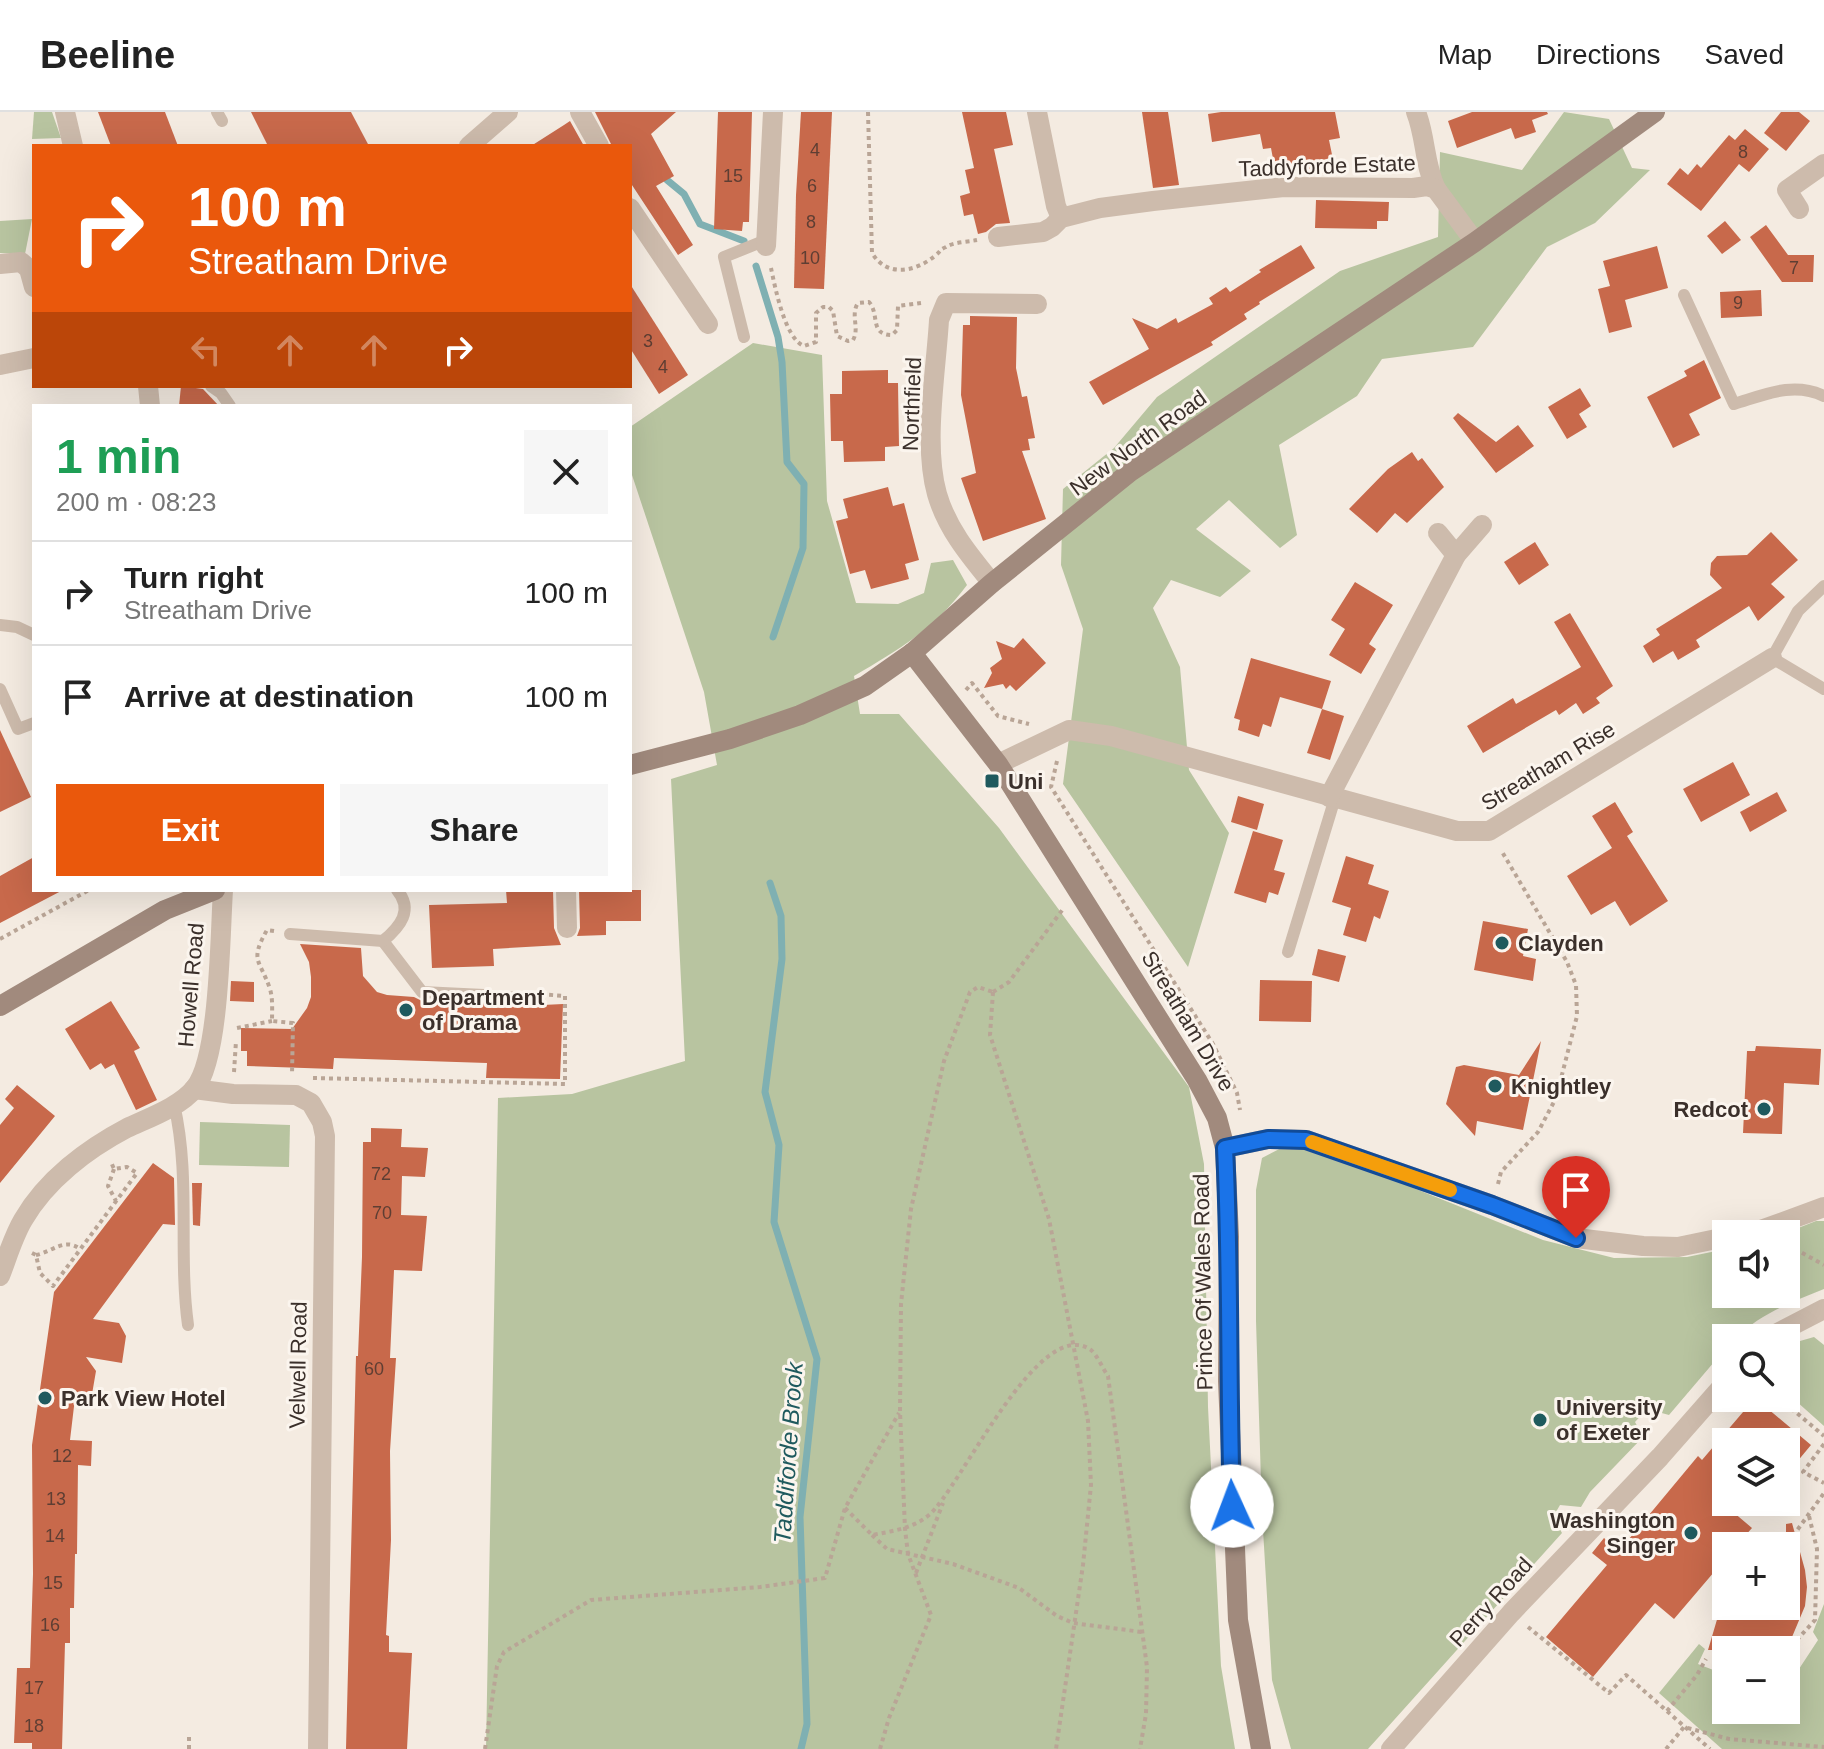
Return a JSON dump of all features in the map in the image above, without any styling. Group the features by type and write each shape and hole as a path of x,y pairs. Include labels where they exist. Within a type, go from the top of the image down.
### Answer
{"main road":[{"name":"New North Road","path":"632,764 730,739 800,715 865,686 912,653 992,583 1130,472 1475,242 1655,112"},
{"name":"Streatham Drive","path":"912,653 998,764 1079,889 1208,1099 1225,1148"},
{"path":"0,1006 165,910 210,892"},
{"name":"Prince Of Wales Road","path":"1225,1148 1229,1237 1229,1412 1237,1606 1249,1693 1261,1749"}],"street":[{"path":"65,112 73,144"},
{"path":"471,144 508,112"},
{"path":"580,112 598,144"},
{"path":"766,243 773,112"},
{"path":"1037,112 1061,218"},
{"path":"1416,112 1422,128 1430,177 1436,189"},
{"path":"1799,209 1783,185 1824,164"},
{"name":"Taddyforde Estate","path":"998,237 1043,232 1061,218 1100,208 1284,187 1427,186 1436,189 1475,242"},
{"path":"632,211 708,324"},
{"path":"0,264 21,262 29,269 32,280"},
{"path":"939,320 946,303 1037,304"},
{"name":"Northfield","path":"939,320 931,439 937,493 959,543 992,583"},
{"path":"0,365 32,358"},
{"path":"1332,798 1456,555 1482,525"},
{"path":"1438,533 1456,555"},
{"name":"Streatham Rise","path":"998,764 1069,730 1111,736 1457,831 1489,831 1772,658"},
{"name":"Howell Road","path":"194,1089 208,1059 213,1029 223,892"},
{"path":"566,892 567,928"},
{"path":"0,1276 23,1219 50,1183 102,1142 174,1104 194,1089"},
{"name":"Velwell Road","path":"194,1089 233,1094 296,1095 311,1103 319,1114 325,1136 318,1749"},
{"path":"1225,1148 1268,1139 1306,1140 1576,1238 1678,1247 1712,1240"},
{"path":"1788,1220 1824,1207"},
{"path":"1795,1324 1824,1309"},
{"name":"Perry Road","path":"1391,1749 1511,1613 1712,1398"}],"lane":[{"path":"744,337 724,257 766,243"},
{"path":"1684,295 1734,404 1787,388 1812,390 1824,396"},
{"path":"214,388 229,404"},
{"path":"1824,586 1798,611 1772,658 1824,689"},
{"path":"1,624 32,634"},
{"path":"0,689 18,729 32,724"},
{"path":"1288,952 1332,798"},
{"path":"290,934 383,941 400,927 406,911 399,892"},
{"path":"383,941 422,992 484,995"},
{"path":"174,1104 184,1166 188,1325"}],"path":[{"path":"868,112 872,253 877,261 886,269 911,269 948,245 998,237"},
{"path":"766,243 778,300 798,344 808,346 816,342 816,313 823,307 833,311 837,336 848,341 857,335 854,314 856,305 863,301 873,306 876,328 880,334 892,335 897,330 896,311 898,306 907,303 920,301 939,320"},
{"path":"952,706 972,683 998,716 1032,724 1039,743 1059,763 1051,787 1213,1044 1237,1093 1248,1145"},
{"path":"1489,831 1567,962 1576,985 1577,1016 1556,1098 1538,1132 1501,1172 1492,1205"},
{"path":"993,992 1009,982 1079,889"},
{"path":"0,939 85,892"},
{"path":"272,1021 271,991 258,965 256,949 267,930 290,934"},
{"path":"880,1749 889,1718 931,1615 908,1554 900,1411 901,1304 915,1194 944,1061 962,1010 970,992 978,987 993,992"},
{"path":"993,992 990,1035 1049,1219 1088,1421 1091,1485 1083,1565 1056,1749"},
{"path":"307,1078 565,1084 565,996 524,993 484,995"},
{"path":"233,1094 237,1026 272,1021 293,1023 292,1077"},
{"path":"102,1142 114,1169 108,1186 116,1201"},
{"path":"36,1255 40,1273 53,1286 137,1173 127,1167 114,1169"},
{"path":"12,1246 36,1255 64,1244 80,1249"},
{"path":"1800,1252 1824,1265"},
{"path":"916,1574 946,1497 1024,1377 1048,1355 1074,1345 1091,1350 1108,1376 1147,1667 1146,1714 1140,1749"},
{"path":"485,1749 497,1666 504,1652 591,1600 760,1587 825,1578 845,1508 900,1411"},
{"path":"1796,1412 1824,1436"},
{"path":"1824,1444 1803,1472 1824,1483"},
{"path":"1796,1532 1824,1493"},
{"path":"872,1535 905,1529 928,1516 946,1497"},
{"path":"845,1508 887,1549 953,1564 1019,1588 1057,1616 1073,1623 1142,1632"},
{"path":"1800,1637 1815,1620 1817,1549 1809,1516"},
{"path":"1511,1613 1609,1693 1626,1675 1710,1749"},
{"path":"1667,1711 1697,1675 1706,1659"},
{"path":"1684,1727 1729,1739 1824,1747"},
{"path":"1666,1749 1684,1727"},
{"path":"189,1736 189,1749"}],"green space":[{"path":"34,112 52,112 61,138 32,139"},
{"path":"1564,112 1609,119 1632,168 1650,170 1595,223 1547,247 1473,347 1382,359 1357,396 1279,445 1297,535 1280,548 1229,500 1196,529 1251,571 1220,597 1171,580 1153,608 1180,667 1189,770 1229,833 1188,967 1063,784 1083,629 1061,565 1063,489 1114,448 1157,397 1340,271 1438,237 1440,152 1522,170"},
{"path":"32,219 25,254 0,253 0,221"},
{"path":"753,343 822,355 827,501 856,603 898,604 924,593 931,563 953,560 967,585 929,626 854,676 860,714 899,714 999,828 1189,1087 1204,1164 1208,1407 1221,1666 1235,1749 486,1749 498,1098 572,1094 685,1061 671,779 717,765 704,692 632,475 632,426"},
{"path":"200,1122 290,1125 289,1167 199,1165"},
{"path":"1291,1143 1314,1148 1543,1240 1614,1258 1687,1257 1712,1252 1712,1308 1781,1308 1753,1324 1712,1324 1712,1364 1669,1415 1647,1409 1635,1422 1643,1437 1590,1492 1581,1507 1560,1505 1553,1517 1562,1533 1368,1749 1291,1749 1272,1680 1262,1513 1256,1321 1256,1190 1262,1158"},
{"path":"1816,1221 1824,1221 1824,1289 1800,1299 1800,1227"},
{"path":"1814,1337 1824,1345 1824,1426 1800,1405 1800,1341"},
{"path":"1824,1604 1824,1749 1722,1749 1659,1693 1699,1644 1705,1649 1698,1664 1712,1670 1712,1724 1800,1724 1800,1667 1818,1640 1813,1632"}],"building":[{"path":"98,112 165,112 177,144 110,144"},
{"path":"251,112 351,112 368,144 267,144"},
{"path":"595,112 676,112 651,134 674,176 656,186 693,245 678,255 632,185 632,144 611,144"},
{"path":"718,112 752,112 749,222 743,222 742,231 714,229"},
{"path":"801,112 832,112 824,289 794,288"},
{"path":"962,112 1006,112 1013,145 994,149 1010,223 996,224 978,234 973,214 964,216 960,196 970,193 965,170 974,168"},
{"path":"1142,112 1168,112 1179,185 1153,188"},
{"path":"1335,112 1340,138 1329,140 1336,174 1311,174 1310,169 1276,175 1271,148 1263,149 1260,134 1212,142 1208,114"},
{"path":"1472,112 1548,114 1532,120 1536,132 1515,139 1511,128 1457,148 1448,121"},
{"path":"1781,112 1799,112 1810,121 1786,151 1764,133"},
{"path":"570,121 583,144 534,144"},
{"path":"1745,129 1769,149 1749,172 1739,164 1701,211 1667,184 1680,168 1688,175 1697,164 1701,168 1729,135 1735,140"},
{"path":"1316,200 1389,202 1388,221 1377,221 1377,229 1315,228"},
{"path":"1725,221 1741,240 1722,254 1707,236"},
{"path":"1766,225 1788,255 1814,255 1813,282 1782,282 1750,237"},
{"path":"1301,245 1315,268 1259,302 1244,314 1247,319 1211,342 1213,345 1103,405 1089,382 1149,349 1132,318 1157,329 1176,318 1178,323 1213,304 1209,298 1226,287 1230,292"},
{"path":"1657,246 1668,288 1625,300 1632,327 1609,333 1598,289 1610,286 1603,261"},
{"path":"632,287 688,375 659,394 632,351"},
{"path":"1761,290 1762,316 1721,318 1720,292"},
{"path":"970,316 1017,317 1016,368 1022,397 1027,396 1035,438 1028,439 1030,450 1022,451 1046,519 983,541 961,478 976,473 961,395 963,325 970,325"},
{"path":"1704,360 1721,398 1689,414 1700,435 1673,448 1647,397 1687,376 1684,371"},
{"path":"888,370 888,383 898,383 899,446 885,447 885,461 844,462 843,441 831,441 830,394 842,394 842,371"},
{"path":"181,388 196,388 203,389 217,404 179,404"},
{"path":"1580,388 1591,406 1579,414 1587,427 1567,439 1548,407"},
{"path":"1458,413 1496,442 1518,425 1534,446 1496,473 1453,418"},
{"path":"1412,452 1418,461 1422,458 1444,487 1407,523 1395,513 1377,533 1349,509 1388,469"},
{"path":"888,487 893,506 904,503 919,560 905,564 909,579 871,589 865,570 850,574 836,521 848,518 843,499"},
{"path":"1771,532 1798,560 1771,584 1785,597 1758,621 1749,606 1696,640 1700,647 1678,660 1673,651 1653,663 1643,646 1660,635 1656,629 1722,588 1710,575 1711,563 1717,556 1747,555"},
{"path":"1535,542 1549,565 1519,585 1504,562"},
{"path":"1355,582 1393,605 1369,644 1376,649 1361,674 1329,655 1345,629 1331,620"},
{"path":"1570,613 1613,686 1596,698 1600,703 1583,714 1576,703 1559,715 1556,710 1483,753 1467,726 1513,698 1516,704 1581,667 1554,622"},
{"path":"1023,638 1046,663 1016,691 1010,685 1006,689 1003,684 984,688 992,673 990,668 1002,659 996,641 1014,648"},
{"path":"1251,658 1331,681 1322,709 1280,697 1271,727 1263,724 1259,737 1238,730 1240,720 1234,718"},
{"path":"1322,709 1344,716 1330,760 1307,753"},
{"path":"0,730 31,797 0,812"},
{"path":"1733,762 1750,795 1701,822 1683,789"},
{"path":"1777,792 1787,811 1750,832 1740,812"},
{"path":"1238,796 1264,804 1257,830 1231,822"},
{"path":"1615,802 1633,832 1627,836 1668,901 1630,926 1615,901 1591,915 1567,876 1612,848 1592,816"},
{"path":"1253,831 1283,840 1274,870 1285,873 1278,895 1269,892 1266,903 1234,893"},
{"path":"1346,856 1374,865 1368,884 1389,891 1380,919 1374,916 1366,942 1343,935 1351,908 1332,902"},
{"path":"32,858 32,892 59,892 0,923 0,876"},
{"path":"641,890 641,921 606,921 606,935 577,936 580,928 579,892"},
{"path":"506,892 553,892 554,928 561,945 493,949 494,966 432,968 429,905 507,903"},
{"name":"Clayden","path":"1483,921 1528,929 1523,956 1536,959 1533,981 1474,970"},
{"name":"Department of Drama","path":"300,944 361,948 363,976 377,992 387,995 414,997 422,1001 489,1002 503,1007 563,1004 560,1079 486,1078 487,1063 334,1058 333,1069 247,1066 247,1051 241,1051 241,1028 292,1029 307,1008 311,997 311,977 309,962"},
{"path":"1318,949 1346,956 1339,982 1312,975"},
{"path":"1260,980 1312,981 1311,1022 1259,1021"},
{"path":"231,981 254,982 254,1002 230,1001"},
{"path":"111,1001 140,1048 134,1051 157,1100 136,1110 114,1064 105,1069 101,1063 90,1070 65,1029"},
{"name":"Knightley","path":"1541,1041 1523,1130 1477,1121 1475,1136 1446,1104 1456,1067 1464,1065 1519,1075"},
{"name":"Redcot","path":"1756,1046 1821,1049 1819,1085 1784,1083 1782,1134 1743,1133 1747,1051 1755,1051"},
{"path":"17,1085 55,1116 0,1183 0,1125 14,1108 5,1099"},
{"path":"371,1128 402,1129 401,1147 428,1148 425,1177 402,1176 401,1215 427,1216 422,1271 394,1270 390,1358 396,1358 390,1451 391,1540 386,1635 389,1636 389,1652 412,1653 407,1749 346,1749 363,1142 371,1142"},
{"path":"153,1163 174,1178 175,1225 163,1224 93,1319 119,1323 126,1336 122,1363 86,1357 96,1371 91,1400 75,1398 70,1440 92,1441 91,1466 78,1465 74,1608 70,1608 70,1643 65,1643 62,1749 32,1749 32,1743 14,1743 17,1668 30,1668 32,1445 54,1292"},
{"path":"192,1183 202,1183 200,1226 193,1225"},
{"name":"Washington Singer","path":"1743,1412 1772,1412 1791,1428 1729,1428"},
{"name":"Washington Singer","path":"1800,1436 1811,1445 1800,1458"},
{"name":"Washington Singer","path":"1712,1448 1712,1516 1738,1516 1752,1528 1748,1532 1712,1532 1712,1574 1674,1619 1655,1603 1593,1677 1546,1637 1607,1565 1592,1553 1604,1538 1619,1551 1698,1456 1702,1460"},
{"path":"1792,1523 1794,1532 1786,1532 1786,1524"},
{"path":"1800,1552 1807,1587 1800,1618"},
{"path":"1717,1620 1799,1620 1792,1636 1712,1636"}],"waterway":[{"name":"Taddiforde Brook","path":"667,180 684,194 700,224 744,241"},
{"name":"Taddiforde Brook","path":"756,266 778,337 782,362 787,462 804,484 803,548 773,637"},
{"name":"Taddiforde Brook","path":"770,883 781,916 782,959 765,1092 779,1145 774,1222 817,1359 800,1517 807,1724 801,1749"}],"slow traffic":[{"path":"1312,1142 1450,1190"}],"place":[{"name":"Uni","path":"992,781"},
{"name":"Clayden","path":"1502,943"},
{"name":"Department of Drama","path":"406,1010"},
{"name":"Knightley","path":"1495,1086"},
{"name":"Redcot","path":"1764,1109"},
{"name":"Park View Hotel","path":"45,1398"},
{"name":"University of Exeter","path":"1540,1420"},
{"name":"Washington Singer","path":"1691,1533"}],"route":[{"path":"1232,1506 1225,1148 1268,1139 1306,1140 1576,1238"}]}
